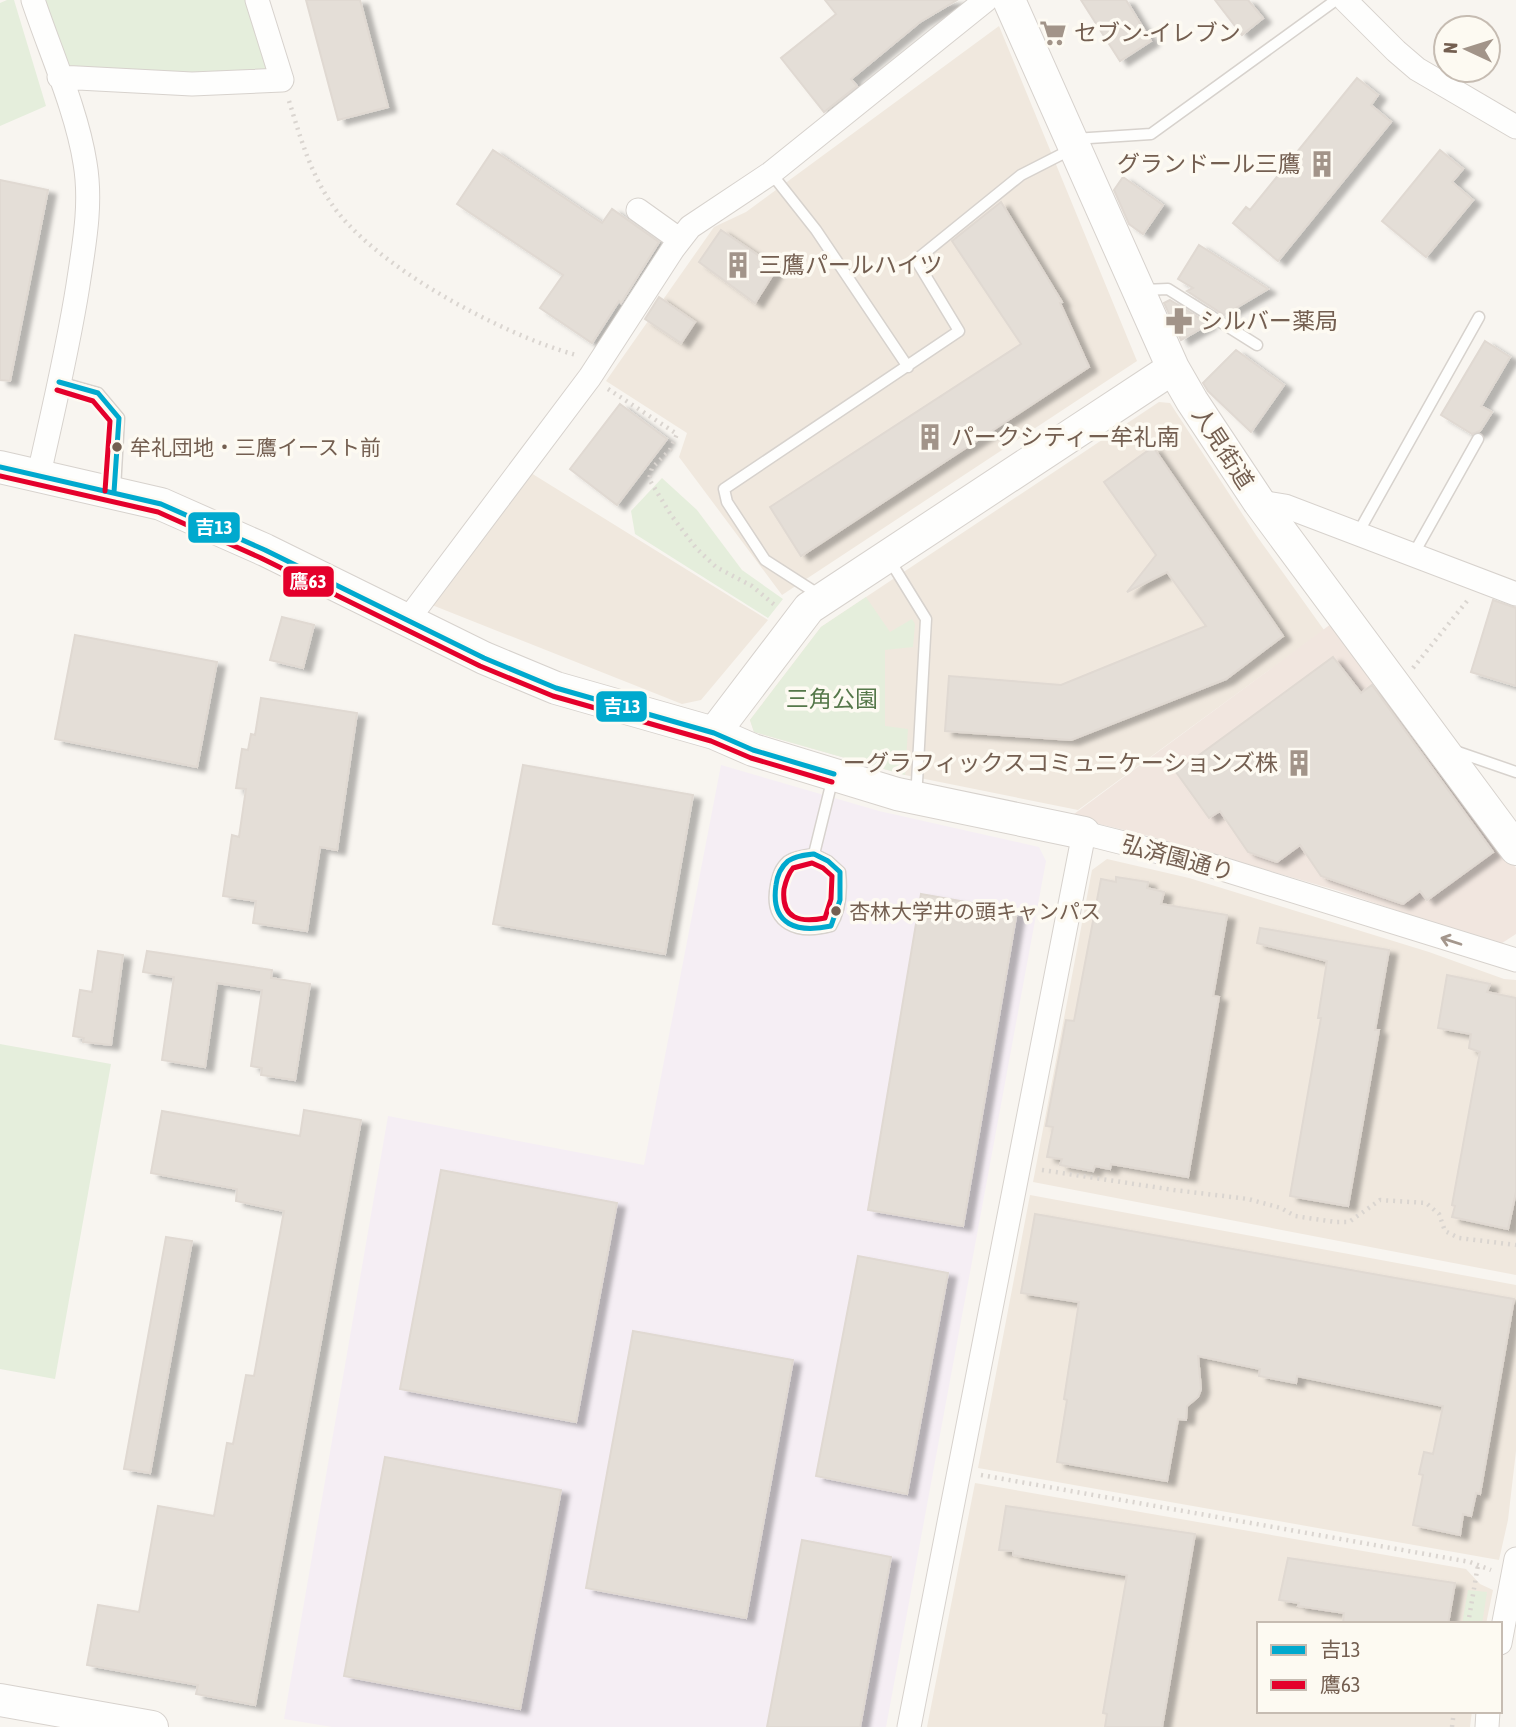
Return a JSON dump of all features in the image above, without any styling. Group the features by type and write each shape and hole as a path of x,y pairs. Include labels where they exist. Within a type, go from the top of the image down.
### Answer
{"street":[{"path":"33,0 76,123 85,164 87,196 87,232 39,474"},
{"path":"59,77 192,84 282,80 257,0"},
{"path":"407,622 595,368 690,227 771,173 986,0"},
{"name":"人見街道","path":"1009,0 1173,368 1192,401 1259,502 1516,849"},
{"path":"1345,0 1417,69 1516,127"},
{"path":"638,210 680,240"},
{"path":"0,467 161,504 265,550 484,658 556,688 714,733 809,608 1173,368"},
{"path":"1259,502 1284,506 1516,594"},
{"name":"弘済園通り","path":"714,733 754,750 897,794 1084,833 1230,871 1516,960"},
{"path":"909,1727 1084,833"},
{"path":"1502,1637 1511,1610 1515,1567"},
{"path":"0,1700 152,1727"}],"lane":[{"path":"824,598 765,560 727,502 724,489 908,368 959,331 915,260 1021,174 1073,143 1151,134 1336,0"},
{"path":"771,173 816,230 908,368"},
{"path":"1138,290 1168,289 1257,345"},
{"path":"1358,533 1479,317"},
{"path":"59,382 98,394 119,418 114,492"},
{"path":"1413,555 1478,439"},
{"path":"888,557 926,619 916,782"},
{"path":"1441,747 1516,772"},
{"path":"814,854 834,774"},
{"path":"814,854 828,861 840,872 837,916 831,926 818,929 790,926 780,919 775,906 775,890 780,871 790,860 814,854"}],"path":[{"path":"282,80 307,161 330,203 364,242 406,272 495,323 574,355 595,368 677,434 670,450 652,468 649,479 696,548 716,567 752,586 782,611"},
{"path":"1398,687 1482,582"},
{"path":"1031,1168 1248,1199 1281,1208 1295,1216 1335,1222 1349,1222 1380,1200 1426,1203 1439,1214 1445,1230 1459,1238 1516,1245"},
{"path":"959,1471 1478,1565 1515,1567"},
{"path":"1468,1622 1478,1565"}],"shaded area":[{"path":"999,26 1137,361 782,595 679,457 687,433 606,381 714,227 746,212"},
{"path":"1159,402 1170,403 1256,535 1324,630 1078,810 905,775 754,732 750,720 821,627"},
{"path":"531,473 768,620 701,700 682,704 432,605"},
{"path":"1331,624 1337,626 1516,868 1516,934 1499,945 1339,891 1149,836 1070,817"},
{"name":"杏林大学井の頭キャンパス","path":"721,765 879,811 1039,847 1046,861 886,1727 332,1727 284,1719 388,1116 644,1165"},
{"path":"1107,859 1189,878 1429,952 1504,979 1516,980 1516,1275 1033,1182 1092,870"},
{"path":"1030,1195 1516,1285 1516,1451 1508,1520 1499,1560 978,1468"},
{"path":"975,1483 1466,1569 1480,1584 1493,1590 1486,1622 1257,1622 1257,1713 1472,1713 1470,1727 927,1727"}],"green space":[{"path":"14,0 46,106 0,126 0,3"},
{"path":"42,0 250,0 273,75 68,69"},
{"path":"662,478 697,510 742,570 783,599 768,618 635,534 631,511"},
{"name":"三角公園","path":"866,597 890,632 912,619 915,624 913,647 885,650 885,726 908,729 905,775 754,732 750,720 821,627"},
{"path":"0,1044 111,1064 55,1379 0,1369"},
{"path":"1468,1590 1487,1592 1482,1622 1462,1622"}],"building":[{"path":"306,0 360,0 388,107 338,120"},
{"path":"825,0 957,0 920,22 851,79 857,86 824,112 781,58 836,14"},
{"path":"1081,0 1126,0 1151,41 1120,61"},
{"path":"1215,0 1248,0 1263,18 1242,35"},
{"name":"グランドール三鷹","path":"1357,78 1378,95 1371,105 1391,122 1278,261 1233,223 1246,207 1250,210"},
{"path":"493,150 602,223 612,209 659,242 592,343 540,308 563,275 457,204"},
{"path":"1440,150 1463,169 1452,182 1473,200 1426,257 1382,221"},
{"path":"1123,177 1163,205 1143,234 1129,224 1114,190"},
{"path":"0,180 48,190 10,381 0,380"},
{"name":"パークシティー牟礼南","path":"1001,202 1062,302 1060,303 1089,367 801,556 770,507 1021,344 952,241"},
{"name":"三鷹パールハイツ","path":"721,230 777,268 755,303 699,262"},
{"path":"1199,245 1268,289 1224,315 1187,291 1193,288 1178,279"},
{"path":"659,297 695,322 681,343 645,319"},
{"path":"1170,300 1209,324 1181,340 1164,303"},
{"path":"1485,341 1510,357 1481,406 1492,412 1480,431 1472,434 1441,415"},
{"path":"1236,350 1284,385 1251,432 1203,383"},
{"path":"620,404 667,439 617,505 570,469"},
{"path":"1153,447 1283,636 1226,679 1071,740 945,731 949,676 1061,685 1206,626 1167,572 1127,592 1156,555 1104,482"},
{"path":"1493,600 1516,608 1516,686 1471,672"},
{"path":"282,617 314,625 303,668 270,660"},
{"path":"75,635 217,662 197,767 55,739"},
{"name":"ーグラフィックスコミュニケーションズ株","path":"1333,657 1361,693 1372,685 1493,852 1427,900 1420,891 1403,904 1321,876 1300,845 1277,862 1248,852 1220,811 1209,818 1176,772"},
{"path":"261,698 357,713 337,850 320,847 307,931 253,923 256,901 223,896 232,835 239,837 246,789 236,788 242,749 248,750 251,734 255,735"},
{"path":"523,765 693,795 665,954 493,924"},
{"path":"1116,877 1148,882 1147,888 1164,892 1161,904 1227,915 1213,996 1219,997 1188,1177 1111,1164 1110,1169 1095,1166 1093,1171 1060,1165 1062,1159 1047,1157 1053,1127 1046,1126 1066,1020 1074,1021 1101,879 1116,882"},
{"path":"921,894 1017,911 963,1226 868,1210"},
{"path":"1260,928 1389,950 1375,1030 1379,1030 1348,1206 1290,1196 1321,1018 1318,1018 1327,961 1257,943"},
{"path":"98,951 123,955 111,1045 83,1042 84,1038 73,1036 80,990 92,992"},
{"path":"147,951 272,970 271,978 310,984 295,1080 261,1075 262,1068 251,1066 262,990 217,983 205,1067 162,1060 174,977 143,972"},
{"path":"1447,975 1490,984 1487,992 1516,998 1516,1192 1508,1229 1452,1217 1480,1052 1469,1048 1471,1034 1438,1028"},
{"path":"304,1110 361,1120 255,1705 196,1694 198,1685 87,1665 98,1605 139,1612 158,1506 214,1516 227,1443 233,1444 246,1375 254,1376 284,1211 236,1201 237,1189 151,1173 162,1111 300,1136"},
{"path":"441,1170 617,1203 576,1422 400,1389"},
{"path":"1035,1214 1514,1299 1480,1494 1476,1493 1471,1516 1463,1514 1460,1535 1413,1525 1423,1475 1419,1474 1424,1452 1433,1454 1443,1406 1297,1376 1296,1383 1259,1376 1260,1369 1198,1356 1201,1389 1198,1397 1187,1406 1186,1420 1178,1419 1167,1481 1057,1462 1079,1302 1021,1293"},
{"path":"166,1237 192,1241 150,1473 124,1469"},
{"path":"858,1256 948,1273 907,1494 816,1476"},
{"path":"633,1331 793,1360 746,1618 586,1588"},
{"path":"385,1457 561,1490 520,1709 344,1676"},
{"path":"1006,1506 1195,1534 1162,1727 1105,1727 1107,1714 1103,1713 1127,1575 1013,1555 1013,1551 999,1550"},
{"path":"802,1540 891,1557 860,1727 767,1727"},
{"path":"1288,1558 1455,1583 1448,1622 1343,1622 1344,1613 1298,1606 1299,1603 1279,1600"}],"transit line":[{"name":"吉13","path":"59,382 98,393 119,418 114,492"},
{"name":"鷹63","path":"57,390 93,401 110,421 105,491"},
{"name":"吉13","path":"0,467 161,504 265,550 484,658 556,688 714,733 753,750 834,774"},
{"name":"鷹63","path":"0,476 158,512 261,558 480,666 553,696 711,741 751,758 832,782"},
{"name":"吉13","path":"814,854 828,861 840,872 840,900 831,926 798,927 782,918 777,910 775,899 778,875 788,861 814,854"},
{"name":"鷹63","path":"812,863 832,876 831,899 825,918 800,919 789,913 784,889 793,868 812,863"}],"place":[{"name":"セブン-イレブン","path":"1053,33"},
{"name":"グランドール三鷹","path":"1322,164"},
{"name":"三鷹パールハイツ","path":"738,265"},
{"name":"シルバー薬局","path":"1179,321"},
{"name":"パークシティー牟礼南","path":"930,437"},
{"name":"牟礼団地・三鷹イースト前","path":"117,447"},
{"name":"ーグラフィックスコミュニケーションズ株","path":"1299,763"},
{"name":"杏林大学井の頭キャンパス","path":"836,911"}]}
